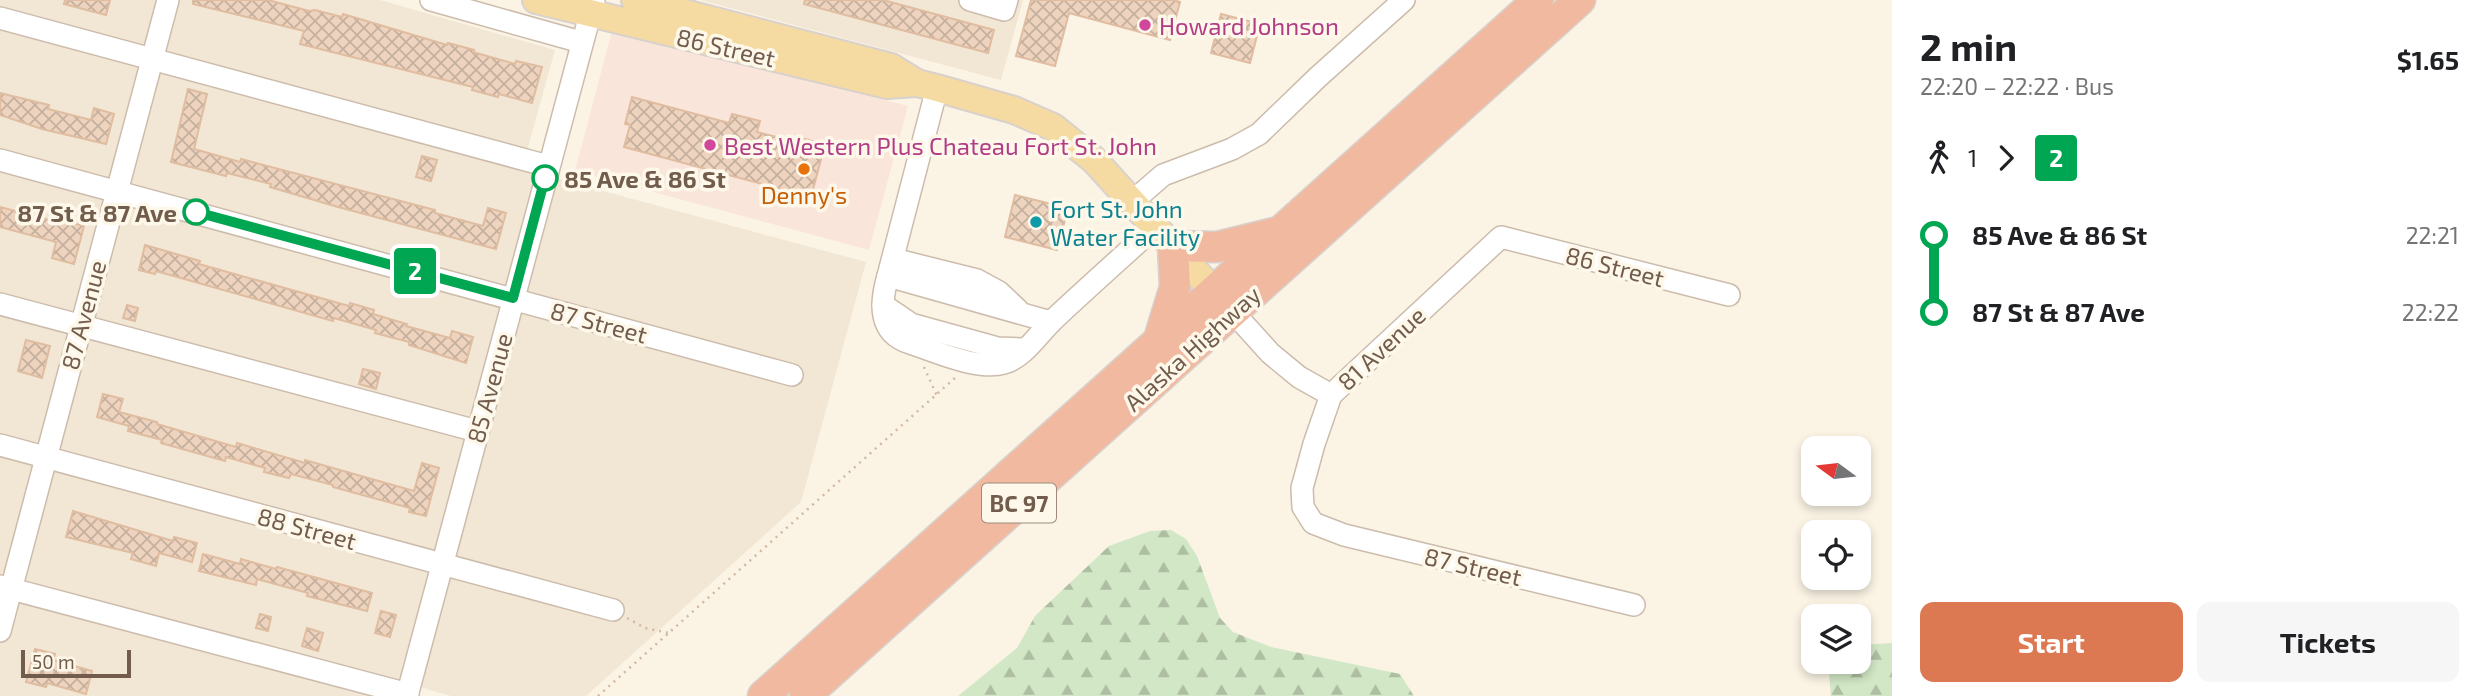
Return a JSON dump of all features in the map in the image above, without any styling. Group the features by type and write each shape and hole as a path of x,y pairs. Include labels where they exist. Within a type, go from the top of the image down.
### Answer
{"highway":[{"name":"Alaska Highway","path":"763,696 1159,339 1223,301 1278,232 1538,0"},
{"name":"Alaska Highway","path":"805,696 1223,301 1580,0"},
{"path":"1159,339 1175,288 1164,236 1217,247 1278,232"}],"main road":[{"name":"86 Street","path":"536,0 592,7 887,85 927,86"},
{"name":"86 Street","path":"635,0 891,67 927,86 1014,110 1052,127 1078,146 1133,201 1223,301"}],"street":[{"name":"87 Avenue","path":"0,631 5,587 46,458 168,0"},
{"path":"431,0 581,42"},
{"path":"970,0 1004,10 1007,0"},
{"path":"1133,201 1163,175 1232,149 1259,134 1404,0"},
{"name":"85 Avenue","path":"408,695 592,7"},
{"path":"0,18 548,166"},
{"path":"927,86 883,305 885,323 903,341 966,360 993,365 1004,363 1015,358 1051,322 1164,236"},
{"name":"87 Street","path":"0,160 792,375"},
{"name":"86 Street","path":"1501,237 1729,295"},
{"name":"81 Avenue","path":"1313,523 1303,508 1302,488 1331,395 1501,237"},
{"path":"890,268 1051,322"},
{"name":"86 Street","path":"1223,301 1270,354 1299,377 1331,395"},
{"path":"0,304 477,431"},
{"path":"883,305 911,324 998,348 1024,349"},
{"name":"88 Street","path":"0,445 613,610"},
{"name":"87 Street","path":"1313,523 1344,535 1634,604"},
{"path":"5,587 408,695"}],"path":[{"path":"598,696 937,396 953,380 966,360"},
{"path":"923,363 937,396"},
{"path":"613,610 645,628 669,633"}],"shaded area":[{"path":"0,0 380,0 555,50 522,169 866,262 801,502 586,696 451,696 395,680 391,696 0,696"},
{"path":"700,0 1023,0 1001,80"},
{"path":"613,27 908,106 869,250 575,171"}],"green space":[{"path":"1171,530 1186,539 1197,556 1220,618 1233,632 1271,647 1400,674 1414,696 958,696 1017,648 1035,616 1109,546 1150,531"},
{"path":"1892,643 1892,696 1831,696 1829,674 1871,674 1871,644"}],"building":[{"path":"65,0 110,0 106,15 64,4"},
{"path":"193,0 268,0 309,11 342,17 343,14 515,64 516,61 542,67 532,103 499,94 498,97 472,90 473,87 300,44 304,31 193,4"},
{"path":"805,0 883,0 994,30 988,53 804,4"},
{"name":"Howard Johnson","path":"1031,0 1180,2 1170,40 1069,13 1055,66 1016,56"},
{"path":"1221,14 1260,24 1250,63 1211,53"},
{"path":"188,89 207,94 194,149 435,210 435,213 483,226 488,208 506,213 496,249 338,207 270,187 271,184 171,162"},
{"path":"0,93 49,105 48,109 91,120 94,108 114,114 106,144 42,129 0,115"},
{"name":"Best Western Plus Chateau Fort St. John","path":"632,97 729,123 732,114 760,121 757,132 796,142 797,137 820,143 824,148 811,197 624,147 630,125 625,124"},
{"path":"422,156 437,160 431,181 416,177"},
{"name":"Fort St. John Water Facility","path":"1015,195 1068,208 1057,250 1005,237"},
{"path":"0,207 61,223 62,220 84,226 74,264 52,258 56,242 0,227"},
{"path":"145,245 200,261 199,264 349,306 350,303 374,310 373,314 407,324 406,326 450,338 452,331 473,337 466,363 375,333 376,330 334,318 333,321 156,271 155,274 139,270"},
{"path":"127,305 138,308 135,321 123,318"},
{"path":"26,340 50,346 42,378 18,371"},
{"path":"363,369 380,373 376,389 359,384"},
{"path":"103,394 123,399 119,412 157,424 236,447 237,443 305,463 305,460 414,491 422,463 439,468 426,516 409,512 410,508 333,485 291,474 289,478 264,472 265,468 226,457 225,461 128,431 129,426 97,417"},
{"path":"73,511 173,541 174,537 197,543 192,562 159,553 156,566 131,559 133,553 66,537"},
{"path":"203,554 240,564 241,559 276,569 277,567 372,593 367,611 307,596 308,593 257,579 256,585 199,571"},
{"path":"381,611 396,615 390,637 375,633"},
{"path":"260,614 271,617 268,631 256,628"},
{"path":"307,628 323,633 318,651 302,646"},
{"path":"35,649 55,654 53,660 92,671 86,694 47,683 46,687 26,682"}],"bus line":[{"name":"2","path":"196,212 513,298 545,178"}],"place":[{"name":"Howard Johnson","path":"1145,25"},
{"name":"Best Western Plus Chateau Fort St. John","path":"710,145"},
{"name":"Denny's","path":"804,169"},
{"name":"85 Ave & 86 St","path":"545,178"},
{"name":"87 St & 87 Ave","path":"196,212"},
{"name":"Fort St. John Water Facility","path":"1036,222"}]}
